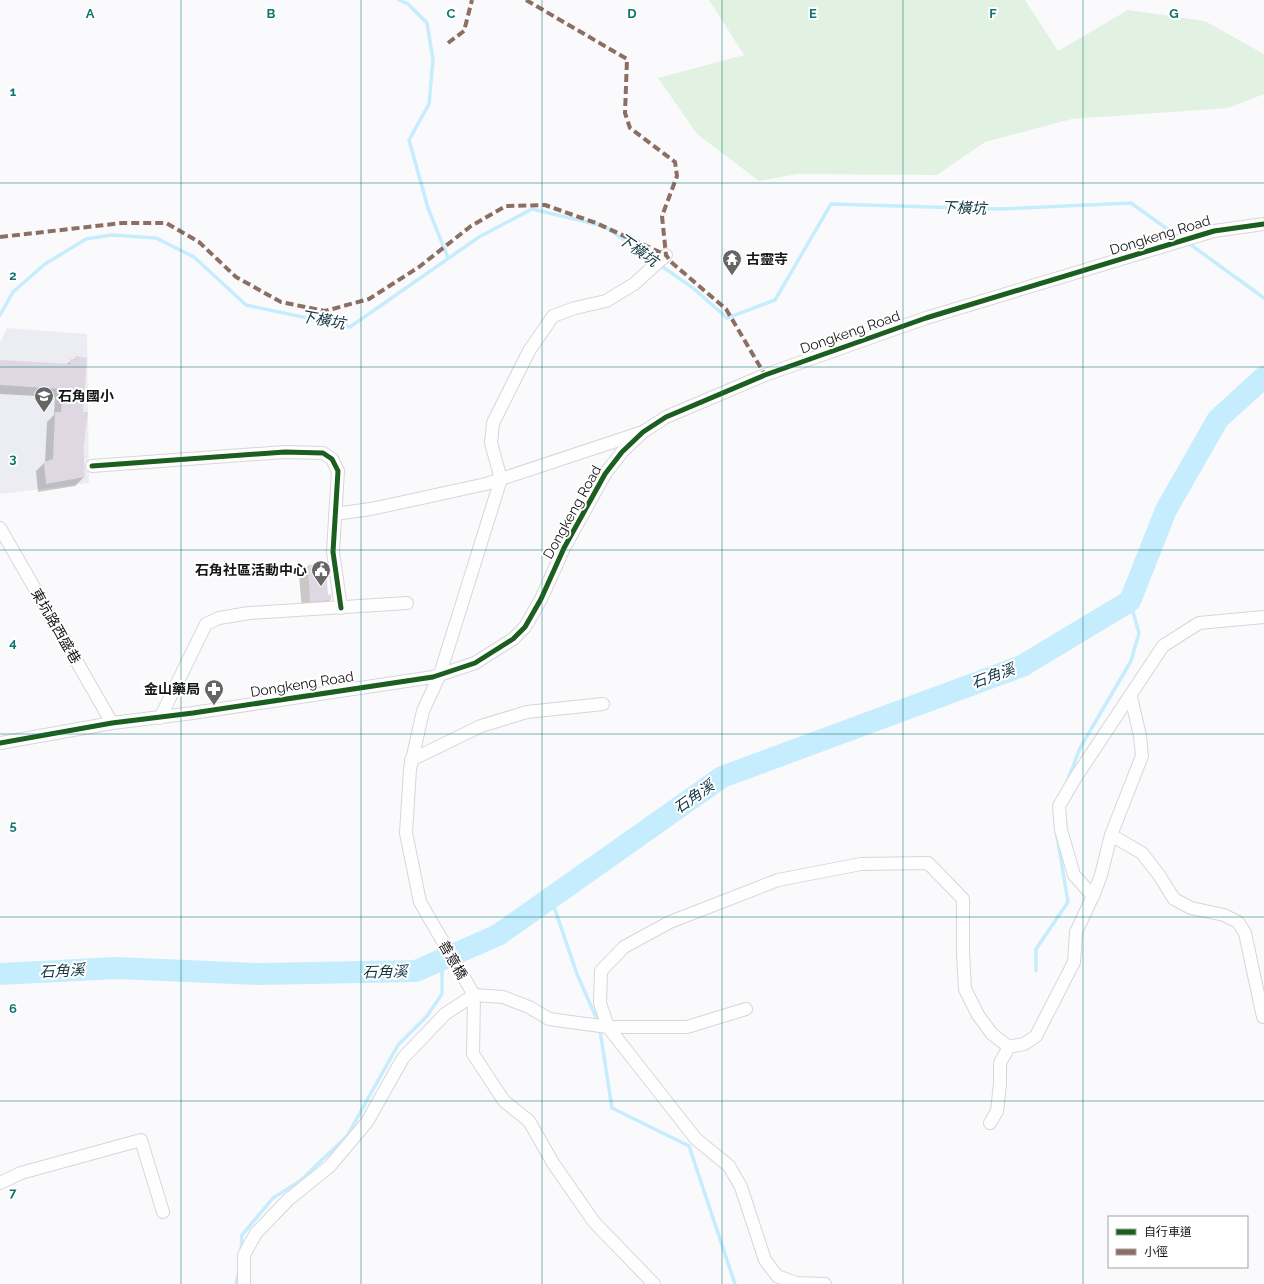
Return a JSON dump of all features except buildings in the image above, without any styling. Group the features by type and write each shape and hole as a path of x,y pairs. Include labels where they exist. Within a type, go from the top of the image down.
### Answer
{"street":[{"name":"Dongkeng Road","path":"0,743 112,723 160,718 440,674 475,664 513,639 525,627 564,548 605,474 622,452 643,432 666,417 779,370 926,318 1214,231 1264,224"},
{"path":"501,479 491,443 493,423 529,351 553,316 574,308 606,301 634,284 665,256"},
{"path":"335,514 371,509 486,484 643,432"},
{"path":"92,466 285,452 322,453 332,459 338,471 333,552 342,608"},
{"name":"善意橋","path":"474,995 420,902 406,833 412,760 423,712 440,674 501,479"},
{"name":"東坑路西盛巷","path":"0,528 112,723"},
{"path":"160,718 206,624 219,618 249,613 407,603"},
{"path":"1093,896 1074,875 1061,830 1059,806 1076,777 1131,697 1163,646 1199,623 1264,617"},
{"path":"825,1284 796,1283 778,1276 765,1260 741,1187 729,1166 696,1139 608,1027 600,1003 600,971 624,947 670,922 778,880 861,864 928,863 963,899 965,990 978,1015 992,1034 1009,1047 1024,1044 1036,1036 1074,962 1076,932 1101,875 1111,835 1142,756 1140,736 1131,697"},
{"path":"412,760 481,726 528,712 603,704"},
{"path":"1111,835 1142,853 1160,874 1174,899 1191,908 1224,915 1238,922 1245,933 1263,1017"},
{"path":"474,995 473,1054 504,1101 529,1121 553,1163 594,1222 654,1284"},
{"path":"244,1284 244,1255 256,1233 289,1199 330,1166 367,1122 403,1058 445,1014 474,995 502,997 529,1007 549,1019 608,1027 687,1027 746,1009"},
{"path":"990,1123 997,1111 1000,1084 1000,1063 1009,1047"},
{"path":"0,1183 21,1173 141,1140 163,1212"}],"shaded area":[{"name":"石角國小","path":"7,328 87,334 89,483 0,494 0,343"}],"green space":[{"path":"709,0 1025,0 1058,51 1128,10 1205,21 1264,54 1264,94 1228,108 1072,119 985,142 937,175 797,174 759,181 697,134 658,78 744,55"}],"waterway":[{"path":"399,0 408,4 427,23 433,60 429,104 409,140 428,208 448,258"},
{"name":"下橫坑","path":"0,315 13,292 45,264 86,239 112,235 156,238 194,257 246,305 350,327 479,237 532,209 604,226 693,288 727,318 775,300 831,204 999,209 1131,203 1180,238"},
{"name":"下橫坑","path":"1187,242 1264,298"},
{"name":"石角溪","path":"0,974 116,968 258,974 416,971 498,935 722,777 1022,666 1130,601 1166,510 1218,419 1264,377"},
{"path":"1067,782 1080,748 1131,661 1139,633 1130,601"},
{"path":"1036,971 1036,949 1068,902 1057,836"},
{"path":"551,898 577,974 599,1024 612,1108 689,1146 735,1284"},
{"path":"241,1251 242,1235 273,1198 300,1181 347,1136 398,1045 427,1016 442,994 442,960"},
{"path":"236,1284 239,1271"}],"marked path":[{"path":"448,43 464,31 472,0"},
{"path":"526,0 627,59 625,113 630,128 675,162 677,176 662,216 666,255 671,262 726,309 765,375"},
{"path":"0,237 122,223 166,223 199,242 236,277 281,302 325,311 369,299 419,267 471,226 506,206 545,205 596,223 666,255"}],"cycle path":[{"path":"0,743 112,723 193,713 433,677 475,663 513,639 525,627 541,599 564,548 605,474 622,452 643,432 666,417 765,375 926,318 1214,231 1264,224"},
{"path":"92,466 285,452 323,453 332,459 338,471 333,552 341,608"}],"place":[{"name":"古靈寺","path":"732,276"},
{"name":"石角國小","path":"44,413"},
{"name":"石角社區活動中心","path":"321,587"},
{"name":"金山藥局","path":"214,706"}]}
